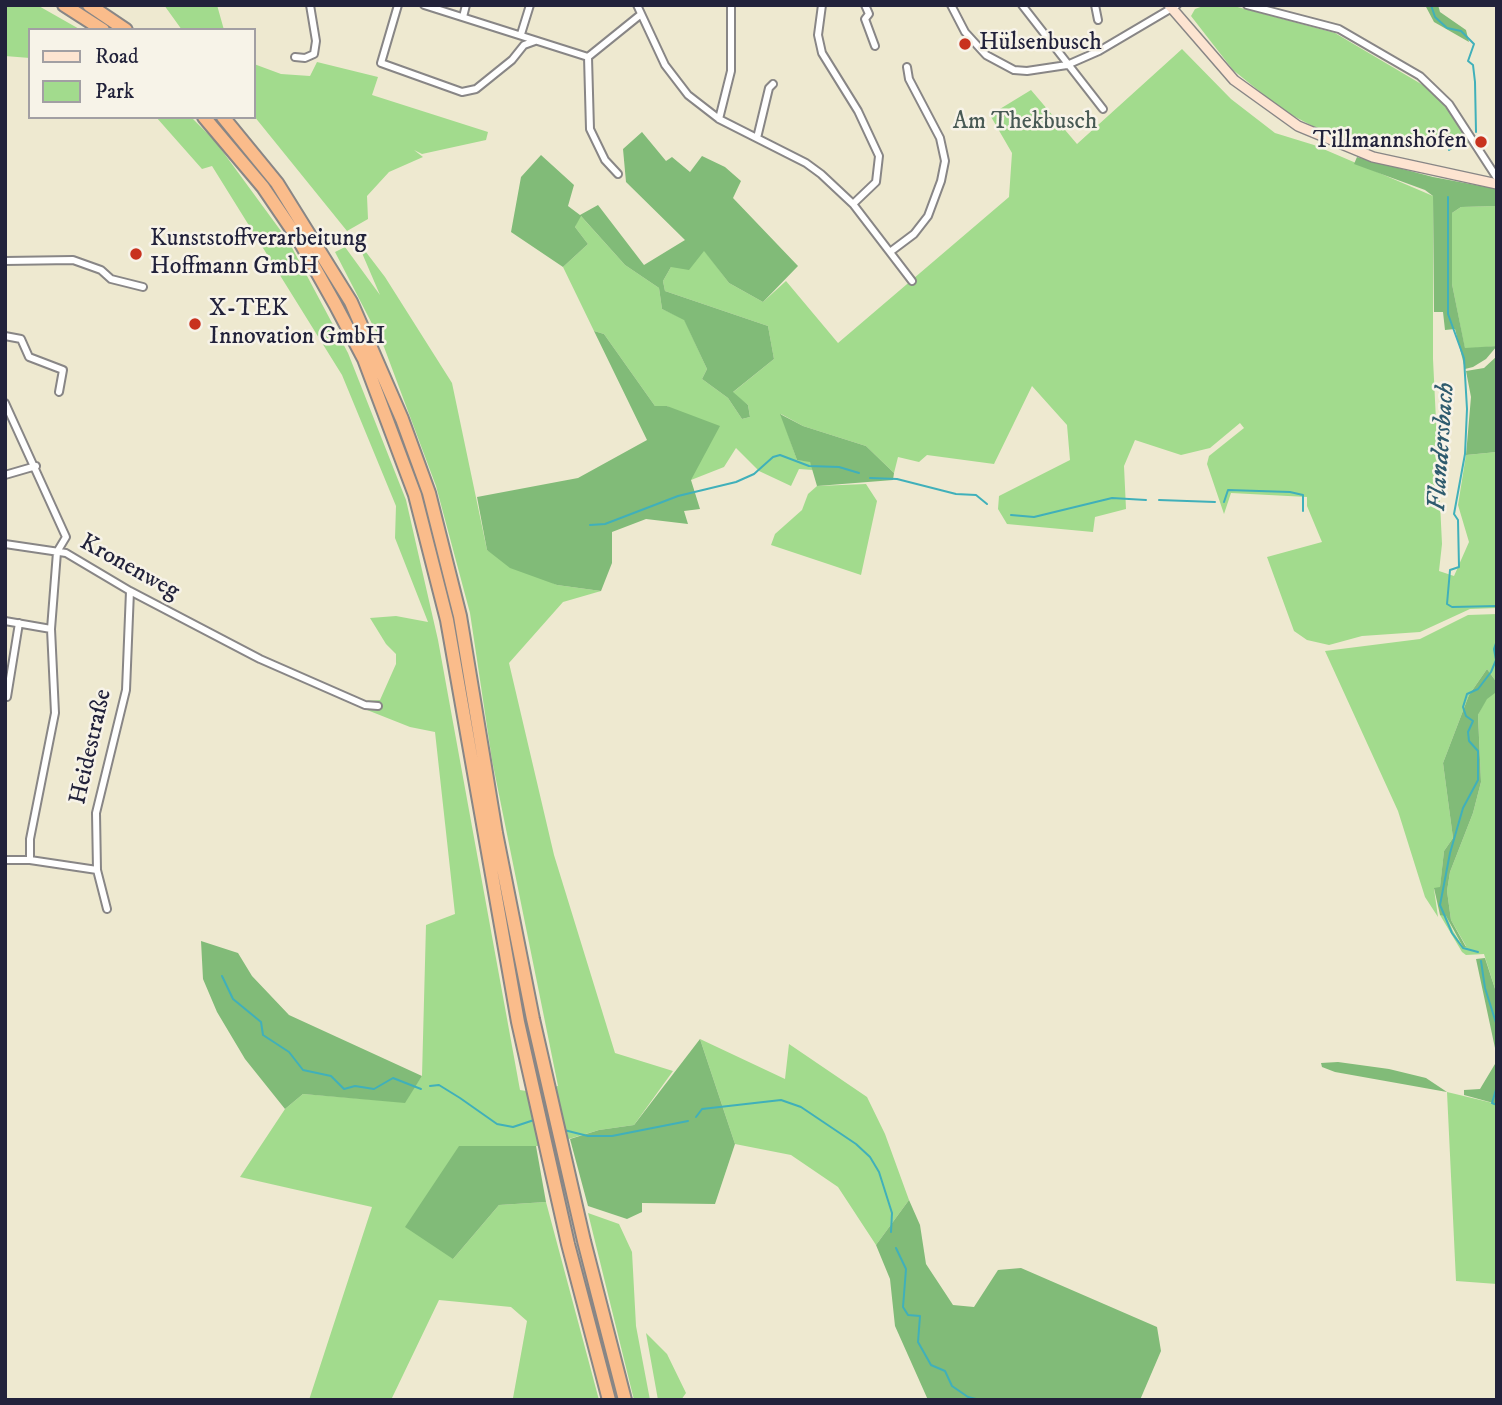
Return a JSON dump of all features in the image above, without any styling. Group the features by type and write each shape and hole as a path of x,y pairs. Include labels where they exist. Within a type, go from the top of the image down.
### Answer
{"highway":[{"path":"64,5 100,28"},
{"path":"89,5 123,28"},
{"path":"206,119 263,187 299,240 364,359 411,483 447,620 518,1022 568,1244 609,1400"},
{"path":"225,119 277,183 351,302 397,406 429,493 460,616 496,833 533,1019 584,1241 625,1400"}],"main road":[{"path":"1172,6 1218,65 1279,115 1348,149 1445,174 1497,184"}],"street":[{"path":"295,57 304,58 314,54 316,41 310,5"},
{"path":"398,5 381,63 462,92 476,89 512,61 524,45 535,41"},
{"path":"424,5 588,57"},
{"path":"463,17 466,5"},
{"path":"521,34 530,5"},
{"path":"638,5 640,15 675,80 688,95 719,119 806,163 853,204 912,281"},
{"path":"719,119 731,71 731,5"},
{"path":"822,5 818,35 822,52 858,111 879,156 876,182 853,204"},
{"path":"865,5 869,14 865,19 875,46"},
{"path":"951,5 970,40 986,55 1014,70 1040,71 1068,65 1099,51 1172,6"},
{"path":"1022,5 1103,109"},
{"path":"1095,5 1098,20"},
{"path":"1247,5 1339,29 1362,39 1437,90 1497,178"},
{"path":"588,57 640,15"},
{"path":"588,57 590,129 605,160 618,174"},
{"path":"890,252 914,234 928,216 945,161 940,138 909,79 907,67"},
{"path":"757,138 769,88 773,84"},
{"path":"5,261 73,260 100,270 111,279 143,287"},
{"path":"5,335 21,339 29,357 63,370 59,392"},
{"path":"5,403 36,466 65,537 58,552 51,629 55,713 30,839 30,860"},
{"path":"5,475 36,466"},
{"name":"Kronenweg","path":"5,544 58,552 88,565 130,592 190,624 365,705 378,706"},
{"name":"Heidestraße","path":"107,909 97,870 96,813 126,690 130,592"},
{"path":"5,621 51,629"},
{"path":"7,698 19,623"},
{"path":"5,860 30,860 97,870"}],"green space":[{"path":"5,5 37,5 77,28 28,28 28,58 5,56"},
{"path":"164,5 217,5 223,28 181,28"},
{"path":"1206,5 1230,5 1335,33 1433,91 1472,141 1458,148 1436,148 1367,135 1337,139 1284,111 1233,70 1191,16 1195,9"},
{"path":"1425,5 1438,5 1440,12 1466,30 1469,42 1434,22"},
{"name":"Am Thekbusch","path":"1182,49 1231,99 1275,133 1314,145 1433,196 1433,359 1442,544 1439,571 1454,576 1469,542 1458,505 1466,455 1497,452 1497,608 1470,609 1420,632 1362,636 1329,645 1307,640 1294,631 1267,557 1322,542 1307,506 1307,497 1231,493 1224,514 1207,464 1209,456 1244,428 1240,423 1210,448 1181,455 1135,440 1124,466 1126,509 1095,517 1093,532 1007,524 998,509 999,496 1070,460 1067,425 1032,386 994,464 927,455 919,462 898,457 894,473 866,446 803,426 781,414 797,460 810,461 813,470 799,469 791,486 759,471 736,448 724,467 691,480 668,406 655,406 604,334 594,331 563,267 588,244 575,227 580,215 625,265 659,288 662,309 684,319 707,369 702,379 728,398 742,419 750,417 748,405 732,393 774,359 768,326 665,291 663,281 671,267 704,250 729,283 763,302 786,281 838,343 1009,197 1012,153 990,115 1031,90 1077,144"},
{"path":"317,62 378,77 372,95 488,132 486,140 422,154 414,150 423,157 389,172 367,196 368,219 347,231 256,118 256,65 281,74 310,76"},
{"path":"158,119 193,119 215,141 289,242 348,353 406,500 438,640 520,1090 526,1091 558,1086 492,760 470,613 436,486 384,347 335,252 345,247 380,295 356,239 385,277 452,383 487,550 557,585 601,591 563,602 509,663 554,855 615,1053 673,1071 634,1125 599,1130 545,1146 459,1146 453,1259 499,1205 546,1202 599,1400 513,1398 527,1321 511,1307 439,1300 391,1400 309,1400 372,1207 240,1177 285,1109 303,1094 404,1102 422,1076 426,925 455,914 435,732 410,727 362,708 364,701 380,700 396,664 396,654 386,644 370,618 396,616 428,622 395,538 396,506 342,375 212,166 202,169"},
{"path":"642,132 666,161 672,157 690,172 702,156 725,167 741,181 733,198 798,266 763,302 729,283 704,251 689,270 671,267 663,281 665,291 768,326 774,359 733,392 748,405 750,417 742,419 728,398 702,379 707,369 684,320 662,309 659,288 625,265 581,216 575,227 588,244 563,267 511,232 521,177 541,155 574,185 568,206 580,215 598,205 644,265 685,240 626,182 623,149"},
{"path":"1357,157 1433,177 1497,189 1497,206 1461,207 1452,213 1452,284 1465,348 1497,346 1486,359 1473,367 1465,369 1455,329 1445,330 1443,312 1434,312 1433,196 1425,190 1354,164"},
{"path":"1497,206 1497,346 1465,349 1452,284 1452,213 1461,207"},
{"path":"594,331 604,334 655,406 667,406 720,426 691,480 700,509 684,511 688,524 646,519 612,532 612,563 601,591 557,585 510,568 487,550 477,497 578,478 647,440"},
{"path":"1497,356 1497,452 1466,455 1471,397 1466,371 1484,368"},
{"path":"780,414 803,426 866,446 894,473 893,480 817,486 810,462 797,460"},
{"path":"866,484 877,501 861,575 771,545 775,534 802,510 808,494 817,486"},
{"path":"1497,614 1497,995 1484,954 1466,955 1462,952 1440,915 1446,915 1463,947 1466,946 1451,920 1447,891 1450,872 1473,813 1481,782 1478,715 1495,680 1487,669 1469,695 1443,763 1453,838 1444,851 1440,888 1434,889 1438,917 1425,897 1398,811 1325,651 1420,639 1468,615"},
{"path":"1487,669 1495,680 1495,693 1487,699 1478,715 1481,782 1473,813 1450,872 1447,891 1451,920 1466,947 1463,947 1446,916 1440,915 1434,888 1440,887 1444,851 1453,838 1443,763 1469,695"},
{"path":"201,941 238,953 252,976 289,1015 422,1076 405,1103 303,1094 285,1109 245,1059 217,1012 203,979"},
{"path":"1485,958 1497,995 1497,1104 1464,1095 1464,1090 1480,1089 1495,1064 1495,1048 1476,959"},
{"path":"700,1039 785,1079 789,1044 867,1097 885,1134 909,1200 876,1245 838,1187 791,1155 735,1144"},
{"path":"700,1039 735,1144 715,1204 642,1203 642,1212 627,1219 588,1206 570,1139 599,1130 634,1125"},
{"path":"1338,1062 1389,1069 1426,1078 1447,1092 1335,1072 1322,1067 1321,1063"},
{"path":"1447,1092 1497,1104 1497,1284 1456,1281"},
{"path":"459,1146 536,1146 546,1202 499,1205 453,1259 405,1227"},
{"path":"909,1200 920,1225 926,1264 953,1305 974,1307 998,1270 1021,1268 1157,1327 1161,1351 1140,1400 928,1400 895,1326 890,1279 876,1245"},
{"path":"588,1213 619,1224 632,1252 636,1326 650,1400 634,1400"},
{"path":"646,1333 667,1354 686,1393 681,1400 658,1400"}],"waterway":[{"name":"Flandersbach","path":"1431,5 1435,17 1447,28 1461,31 1474,44 1468,61 1473,65 1475,82 1476,132"},
{"name":"Flandersbach","path":"1449,150 1466,139"},
{"name":"Flandersbach","path":"1448,197 1448,314 1464,358 1467,409 1465,454 1454,514 1458,520 1459,567 1450,570 1447,604 1452,607 1497,606"},
{"path":"590,525 605,524 678,496 736,482 754,474 773,457 780,455 809,466 839,467 859,473"},
{"path":"870,478 897,479 956,494 976,495 987,504"},
{"path":"1224,502 1228,490 1290,492 1303,495 1303,511"},
{"path":"1011,515 1034,517 1112,498 1146,500"},
{"path":"1159,500 1215,502"},
{"name":"Flandersbach","path":"1478,952 1463,948 1452,933 1440,905 1450,853 1463,808 1478,780 1478,751 1469,741 1468,732 1473,721 1466,716 1463,707 1467,694 1478,689 1491,672 1496,660 1494,649 1497,640"},
{"name":"Flandersbach","path":"1481,961 1485,988 1497,1026"},
{"path":"222,976 233,999 261,1022 263,1035 289,1052 303,1070 331,1076 344,1089 355,1086 374,1089 393,1078 421,1089"},
{"path":"430,1086 439,1085 497,1124 513,1127 534,1120"},
{"name":"Flandersbach","path":"1497,1086 1492,1103 1497,1105"},
{"path":"696,1117 702,1109 781,1100 801,1107 856,1144 870,1157 879,1172 892,1213 891,1232"},
{"path":"564,1130 588,1136 612,1136 688,1121"},
{"path":"896,1248 906,1269 903,1307 908,1315 920,1316 918,1342 931,1365 945,1371 952,1386 968,1397 980,1400"}],"place":[{"name":"Hülsenbusch","path":"965,44"},
{"name":"Tillmannshöfen","path":"1481,142"},
{"name":"Kunststoffverarbeitung Hoffmann GmbH","path":"136,254"},
{"name":"X-TEK Innovation GmbH","path":"195,324"}]}
